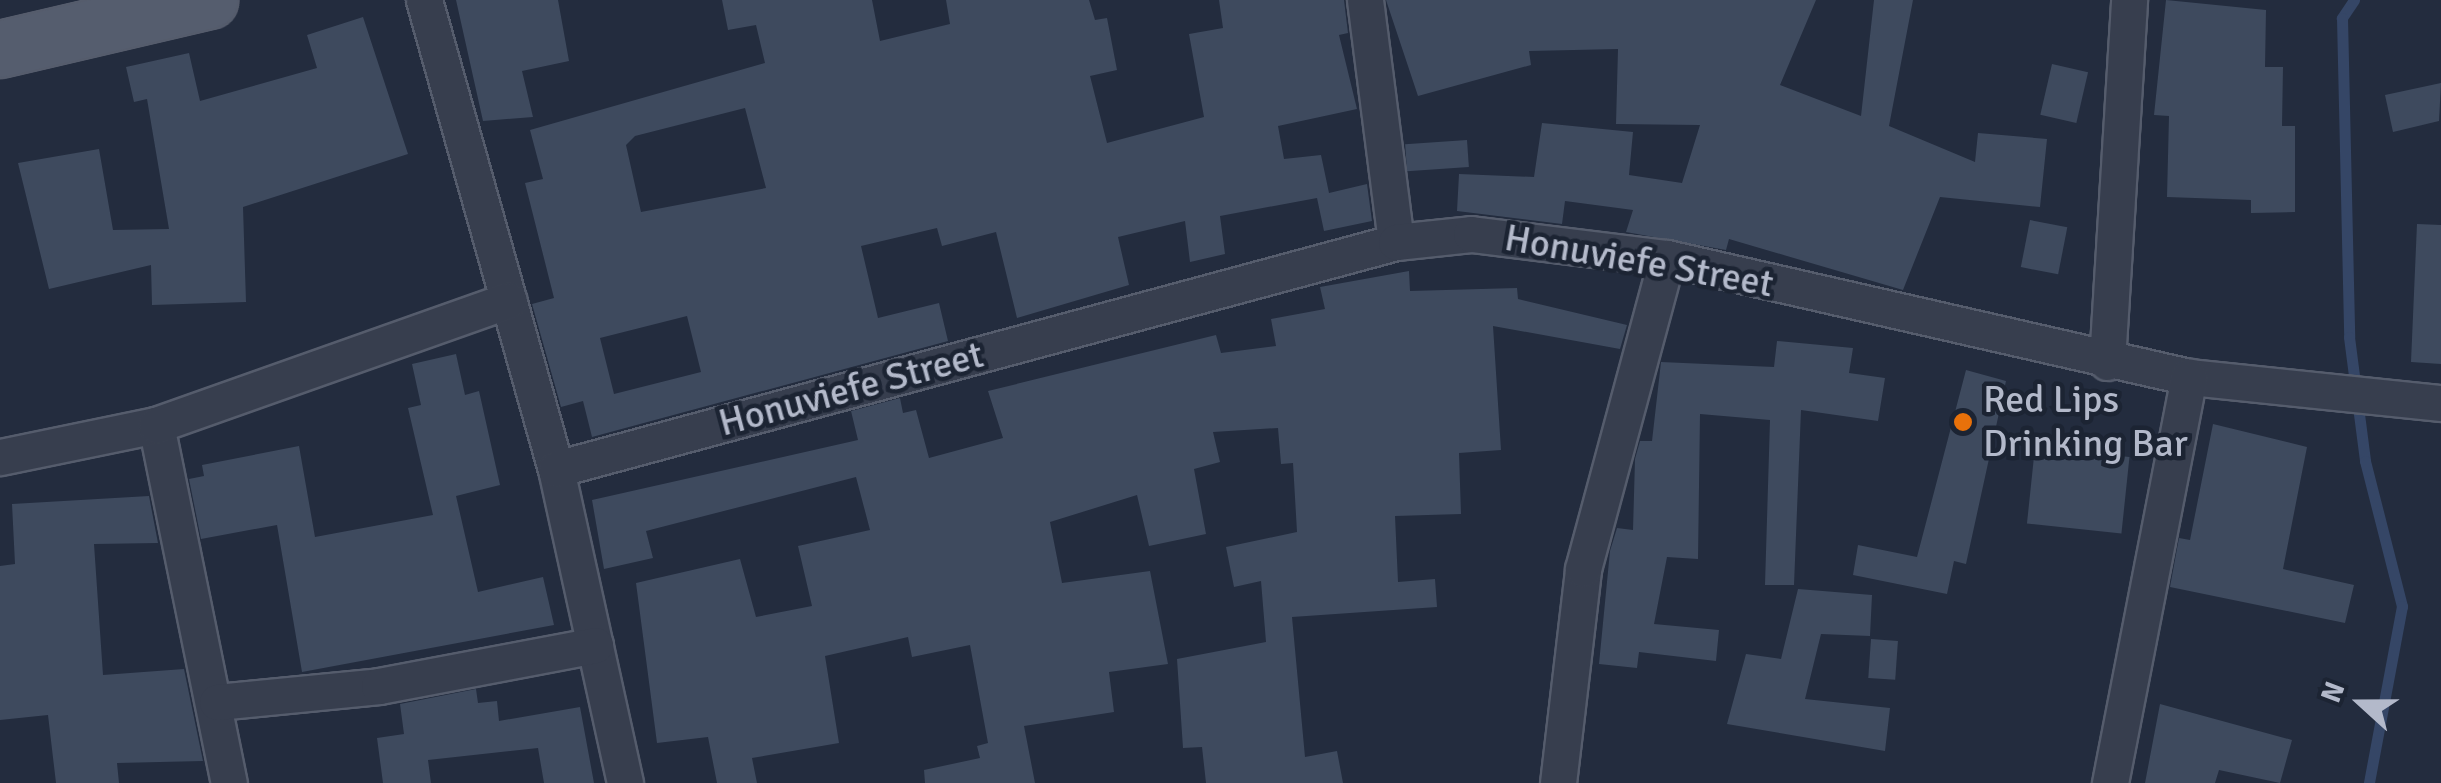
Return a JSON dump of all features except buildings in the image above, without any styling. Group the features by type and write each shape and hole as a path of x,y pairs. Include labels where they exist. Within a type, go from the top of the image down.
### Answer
{"main road":[{"path":"0,48 209,0"}],"street":[{"path":"424,0 556,468 625,783"},
{"path":"1365,0 1396,242"},
{"path":"2107,362 2130,0"},
{"name":"Honuviefe Street","path":"556,468 1396,242 1471,234 1666,258 2107,362 2189,377 2356,398 2441,403"},
{"path":"1558,783 1583,569 1666,258"},
{"path":"0,457 156,426 510,300"},
{"path":"2110,783 2189,377"},
{"path":"156,426 216,702 228,783"},
{"path":"216,702 379,686 595,645"}],"waterway":[{"path":"2354,0 2342,18 2349,337 2365,461 2402,606 2369,783"}],"place":[{"name":"Red Lips Drinking Bar","path":"1963,422"}]}
